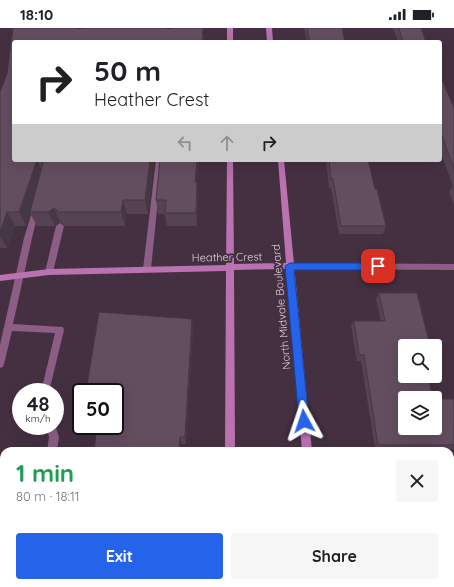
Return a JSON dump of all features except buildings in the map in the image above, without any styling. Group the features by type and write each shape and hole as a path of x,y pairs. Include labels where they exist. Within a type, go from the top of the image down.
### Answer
{"main road":[{"path":"230,28 230,40"},
{"path":"269,28 270,40"},
{"path":"230,162 230,447"},
{"name":"North Midvale Boulevard","path":"281,162 307,447"},
{"name":"Heather Crest","path":"0,278 49,272 290,266"}],"street":[{"path":"147,269 159,162"},
{"path":"0,364 37,204"},
{"path":"49,272 60,226"},
{"name":"Heather Crest","path":"290,266 454,267"},
{"path":"9,326 60,330 47,383"},
{"path":"53,435 53,447"}],"route":[{"path":"304,421 290,266 378,266"}]}
